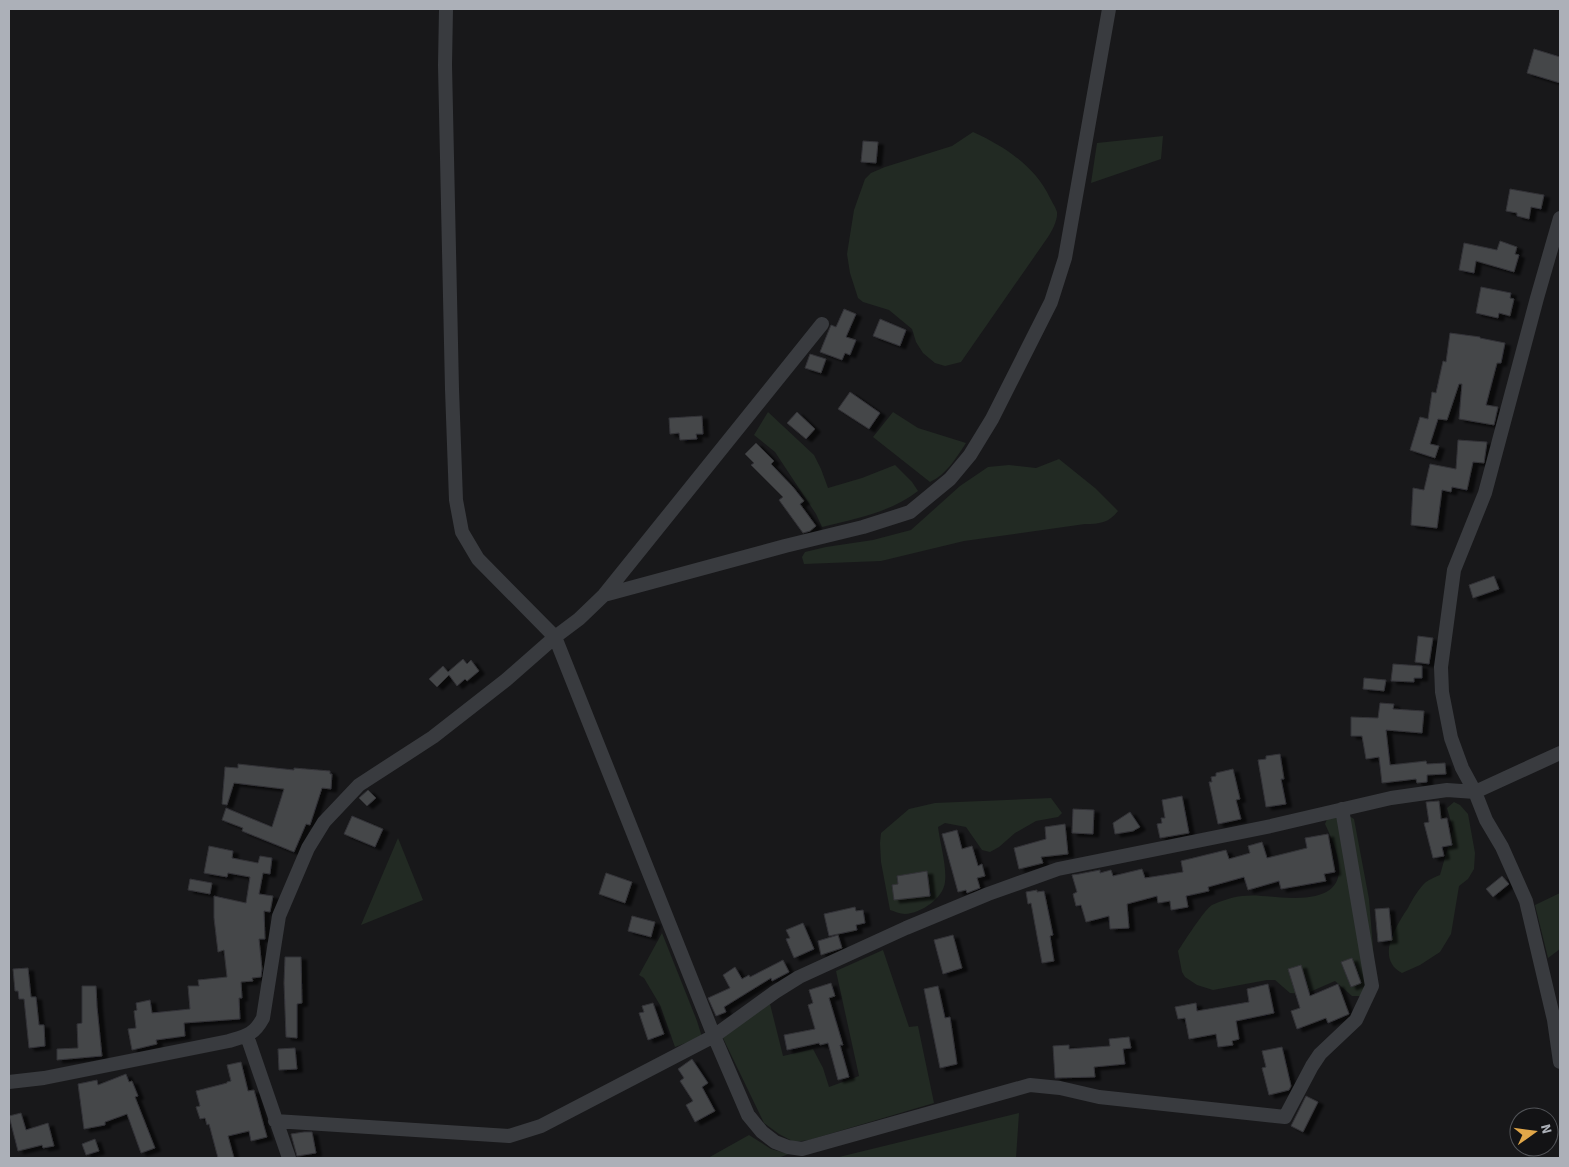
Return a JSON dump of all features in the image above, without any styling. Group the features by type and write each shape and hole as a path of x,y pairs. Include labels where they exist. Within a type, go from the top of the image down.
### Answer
{"street":[{"path":"446,9 445,65 456,500 462,532 478,559 555,637 714,1036 748,1115 762,1132 775,1142 788,1147 802,1149 1030,1085 1060,1088 1099,1097 1285,1117 1312,1066 1320,1054 1356,1020 1372,986 1342,809"},
{"path":"604,596 785,546 863,527 910,512 950,479 970,455 1006,394 1051,302 1066,258 1109,9"},
{"path":"1560,218 1486,493 1454,570 1441,667 1442,692 1451,738 1462,768 1475,792 1486,820 1502,847 1526,900 1554,1020 1560,1062"},
{"path":"9,1082 44,1078 229,1041 247,1036 257,1029 263,1018 279,916 308,848 324,822 359,784 434,737 506,680 555,637 580,619 604,596 822,324"},
{"path":"275,1121 509,1136 541,1126 714,1036 775,992 800,977 906,928 1032,877 1058,869 1271,826 1391,798 1447,790 1475,792 1560,752"},
{"path":"247,1036 289,1158"}],"shaded area":[{"path":"973,132 1018,158 1036,176 1056,209 1057,218 1048,237 961,362 945,366 935,363 923,353 916,342 912,329 889,310 863,302 858,298 850,273 847,254 854,210 865,179 871,173 952,146"},
{"path":"1163,136 1161,159 1091,183 1097,143"},
{"path":"768,412 814,455 828,488 862,478 895,465 918,491 884,510 822,527 816,514 775,452 754,435"},
{"path":"893,412 918,428 966,443 951,465 936,479 930,482 873,437"},
{"path":"1059,459 1095,488 1118,511 1115,515 1099,523 964,541 881,561 804,564 802,557 805,552 873,540 911,530 960,486 988,467 1009,465 1036,468"},
{"path":"1051,798 1062,813 1058,817 1036,821 1015,833 990,852 982,850 966,827 945,823 938,827 945,876 945,882 940,894 930,904 918,911 903,914 890,910 881,862 881,833 909,809 935,803"},
{"path":"1454,802 1460,805 1468,814 1475,853 1474,869 1468,879 1459,886 1451,934 1440,952 1420,965 1402,973 1394,967 1390,959 1390,942 1398,924 1418,891 1426,882 1440,875 1453,829 1447,808"},
{"path":"1349,816 1354,819 1369,899 1376,985 1361,996 1352,996 1335,981 1305,994 1290,993 1275,980 1213,990 1197,985 1185,977 1182,972 1178,951 1199,919 1212,905 1234,897 1254,895 1292,898 1311,897 1325,893 1334,886 1338,877 1339,866 1337,853 1325,824 1328,817"},
{"path":"398,838 423,900 361,925"},
{"path":"1560,893 1560,949 1548,958 1535,905"},
{"path":"662,933 702,1037 675,1047 660,1005 644,978 639,975"},
{"path":"883,950 909,1027 918,1026 934,1103 809,1140 794,1142 764,1123 722,1036 770,1004 783,1056 813,1049 823,1068 829,1087 859,1076 836,971"},
{"path":"1019,1113 1016,1158 835,1158"},
{"path":"749,1135 771,1149 789,1154 778,1158 708,1158"}],"building":[{"path":"1534,49 1560,57 1560,83 1527,73"},
{"path":"863,141 878,142 876,163 861,162"},
{"path":"1510,189 1544,195 1541,209 1531,207 1529,219 1517,216 1517,213 1506,211"},
{"path":"1500,241 1517,247 1515,254 1519,255 1514,272 1476,261 1474,273 1459,270 1464,243 1497,250"},
{"path":"1481,287 1511,293 1510,298 1514,299 1510,316 1499,313 1498,318 1476,313"},
{"path":"844,309 856,314 846,337 856,340 850,355 845,353 842,360 820,352 831,325 836,327"},
{"path":"880,319 906,330 900,346 873,336"},
{"path":"1450,333 1505,343 1501,363 1497,363 1486,405 1498,407 1494,425 1459,419 1462,384 1459,384 1447,420 1438,419 1430,444 1439,446 1435,458 1410,450 1420,417 1428,419 1432,392 1436,393 1443,361 1446,362"},
{"path":"810,354 826,359 821,373 805,368"},
{"path":"850,392 880,413 869,429 838,409"},
{"path":"797,412 815,429 806,439 787,423"},
{"path":"702,416 703,434 696,434 697,439 680,440 679,433 670,434 669,418"},
{"path":"1458,440 1487,442 1484,463 1473,462 1467,490 1452,487 1451,492 1442,490 1437,528 1411,525 1413,488 1424,490 1430,464 1456,469"},
{"path":"756,443 774,461 771,464 804,501 800,504 816,526 810,531 803,533 779,500 783,497 751,465 754,463 745,454"},
{"path":"1494,576 1499,589 1473,598 1469,585"},
{"path":"1418,636 1433,638 1429,664 1415,662"},
{"path":"463,659 467,664 471,660 479,671 467,681 465,679 457,686 449,675 437,687 429,679 443,666 448,672"},
{"path":"1393,664 1422,666 1422,678 1414,678 1414,682 1391,681"},
{"path":"1364,678 1386,680 1384,691 1363,689"},
{"path":"1380,703 1394,704 1393,709 1424,711 1422,733 1386,730 1390,765 1426,761 1427,764 1445,763 1446,774 1427,775 1427,782 1417,783 1416,779 1382,783 1379,757 1366,759 1362,736 1351,736 1351,717 1378,718"},
{"path":"1280,754 1284,779 1281,779 1286,804 1266,807 1258,760 1266,759 1266,756"},
{"path":"238,764 294,770 294,768 330,771 330,774 332,774 331,789 322,788 310,825 306,824 294,852 242,831 243,828 222,820 226,808 272,827 284,789 234,783 227,805 222,804 225,767 238,768"},
{"path":"1233,769 1240,799 1236,800 1241,819 1218,824 1209,782 1212,782 1211,777 1216,776 1216,773"},
{"path":"368,790 376,798 367,806 359,798"},
{"path":"1182,796 1189,833 1160,838 1157,824 1162,823 1161,818 1165,818 1162,800"},
{"path":"1439,801 1441,819 1447,818 1452,845 1442,847 1444,856 1433,858 1424,823 1429,822 1426,802"},
{"path":"1073,809 1094,810 1093,834 1072,833"},
{"path":"1130,812 1140,827 1133,831 1115,834 1113,823"},
{"path":"352,816 383,829 375,847 344,834"},
{"path":"1065,824 1068,854 1041,857 1043,863 1019,869 1014,848 1046,839 1045,827"},
{"path":"957,830 962,849 972,846 978,866 982,864 985,876 977,878 980,888 967,893 966,890 958,892 942,834"},
{"path":"1328,834 1335,872 1324,874 1326,881 1281,889 1279,881 1248,890 1244,877 1208,887 1209,891 1186,896 1188,907 1171,910 1170,901 1158,903 1157,896 1127,904 1129,928 1110,929 1109,916 1086,922 1081,905 1076,906 1073,894 1077,892 1072,875 1100,870 1100,873 1111,870 1113,876 1142,869 1145,878 1183,872 1181,861 1226,850 1229,859 1250,853 1248,846 1262,842 1267,858 1307,848 1305,838"},
{"path":"209,846 233,851 232,858 258,863 260,856 272,858 270,874 263,873 259,894 273,896 270,912 264,911 265,939 259,939 261,977 252,978 253,981 241,982 242,998 239,998 240,1019 184,1023 185,1036 156,1040 157,1044 132,1050 128,1029 136,1028 134,1011 137,1010 136,1003 150,1000 152,1013 190,1009 188,986 199,986 198,980 227,977 224,950 218,952 214,918 214,896 246,903 250,877 228,873 227,877 204,873"},
{"path":"927,871 930,896 894,900 892,885 898,884 897,876"},
{"path":"606,873 632,882 625,903 599,894"},
{"path":"1502,876 1509,884 1493,897 1486,889"},
{"path":"190,879 212,883 210,894 188,890"},
{"path":"1037,890 1037,892 1044,891 1053,935 1050,936 1054,961 1042,963 1031,903 1028,904 1026,892"},
{"path":"855,907 856,911 863,910 865,923 856,925 857,930 829,936 824,914"},
{"path":"1389,908 1392,940 1378,942 1375,909"},
{"path":"632,916 655,922 651,937 628,931"},
{"path":"803,923 814,949 794,958 786,939 790,938 786,930"},
{"path":"838,935 842,948 821,955 818,941"},
{"path":"953,935 962,968 943,974 934,940"},
{"path":"285,957 301,957 302,1003 297,1004 297,1038 286,1037"},
{"path":"1352,958 1361,983 1351,987 1341,962"},
{"path":"783,960 789,972 772,981 771,978 724,1007 726,1012 716,1016 708,998 730,988 723,975 735,967 742,979 749,975 750,977"},
{"path":"1301,965 1310,996 1338,984 1349,1014 1328,1023 1326,1018 1297,1029 1291,1011 1300,1008 1288,969"},
{"path":"28,968 31,997 36,997 39,1025 44,1025 45,1046 29,1048 24,999 19,999 18,991 15,991 13,969"},
{"path":"831,983 835,996 829,998 843,1045 840,1045 849,1077 838,1080 828,1043 820,1045 819,1043 787,1050 784,1035 815,1029 808,1005 813,1003 809,990"},
{"path":"1268,984 1274,1013 1236,1021 1239,1039 1232,1041 1233,1045 1218,1047 1216,1034 1189,1039 1185,1018 1178,1019 1175,1007 1196,1003 1197,1011 1249,1002 1247,989"},
{"path":"82,986 96,986 102,1056 57,1060 57,1049 78,1048 77,1024 82,1023"},
{"path":"938,986 945,1018 950,1017 957,1064 940,1068 924,989"},
{"path":"653,1003 664,1034 648,1040 639,1013 644,1012 642,1006"},
{"path":"1129,1037 1131,1048 1123,1049 1125,1064 1094,1067 1095,1077 1055,1078 1053,1046 1069,1045 1069,1049 1110,1046 1109,1039"},
{"path":"1282,1047 1291,1086 1289,1090 1269,1095 1262,1068 1266,1067 1262,1051"},
{"path":"295,1048 297,1069 279,1070 278,1049"},
{"path":"692,1059 708,1083 702,1087 715,1111 695,1122 686,1105 693,1101 680,1081 684,1078 678,1069"},
{"path":"241,1062 248,1091 254,1090 267,1137 251,1141 249,1131 228,1136 234,1158 218,1158 209,1124 207,1125 205,1118 200,1119 196,1107 200,1106 196,1091 231,1081 227,1065"},
{"path":"126,1074 129,1082 132,1081 138,1096 135,1097 155,1148 141,1153 127,1114 105,1122 105,1125 84,1129 78,1084 97,1080 98,1085"},
{"path":"1306,1096 1318,1102 1303,1132 1291,1126"},
{"path":"21,1113 26,1130 48,1123 54,1146 43,1148 42,1145 18,1151 9,1116"},
{"path":"312,1132 316,1153 297,1156 291,1134"},
{"path":"95,1139 99,1151 86,1155 82,1144"}]}
